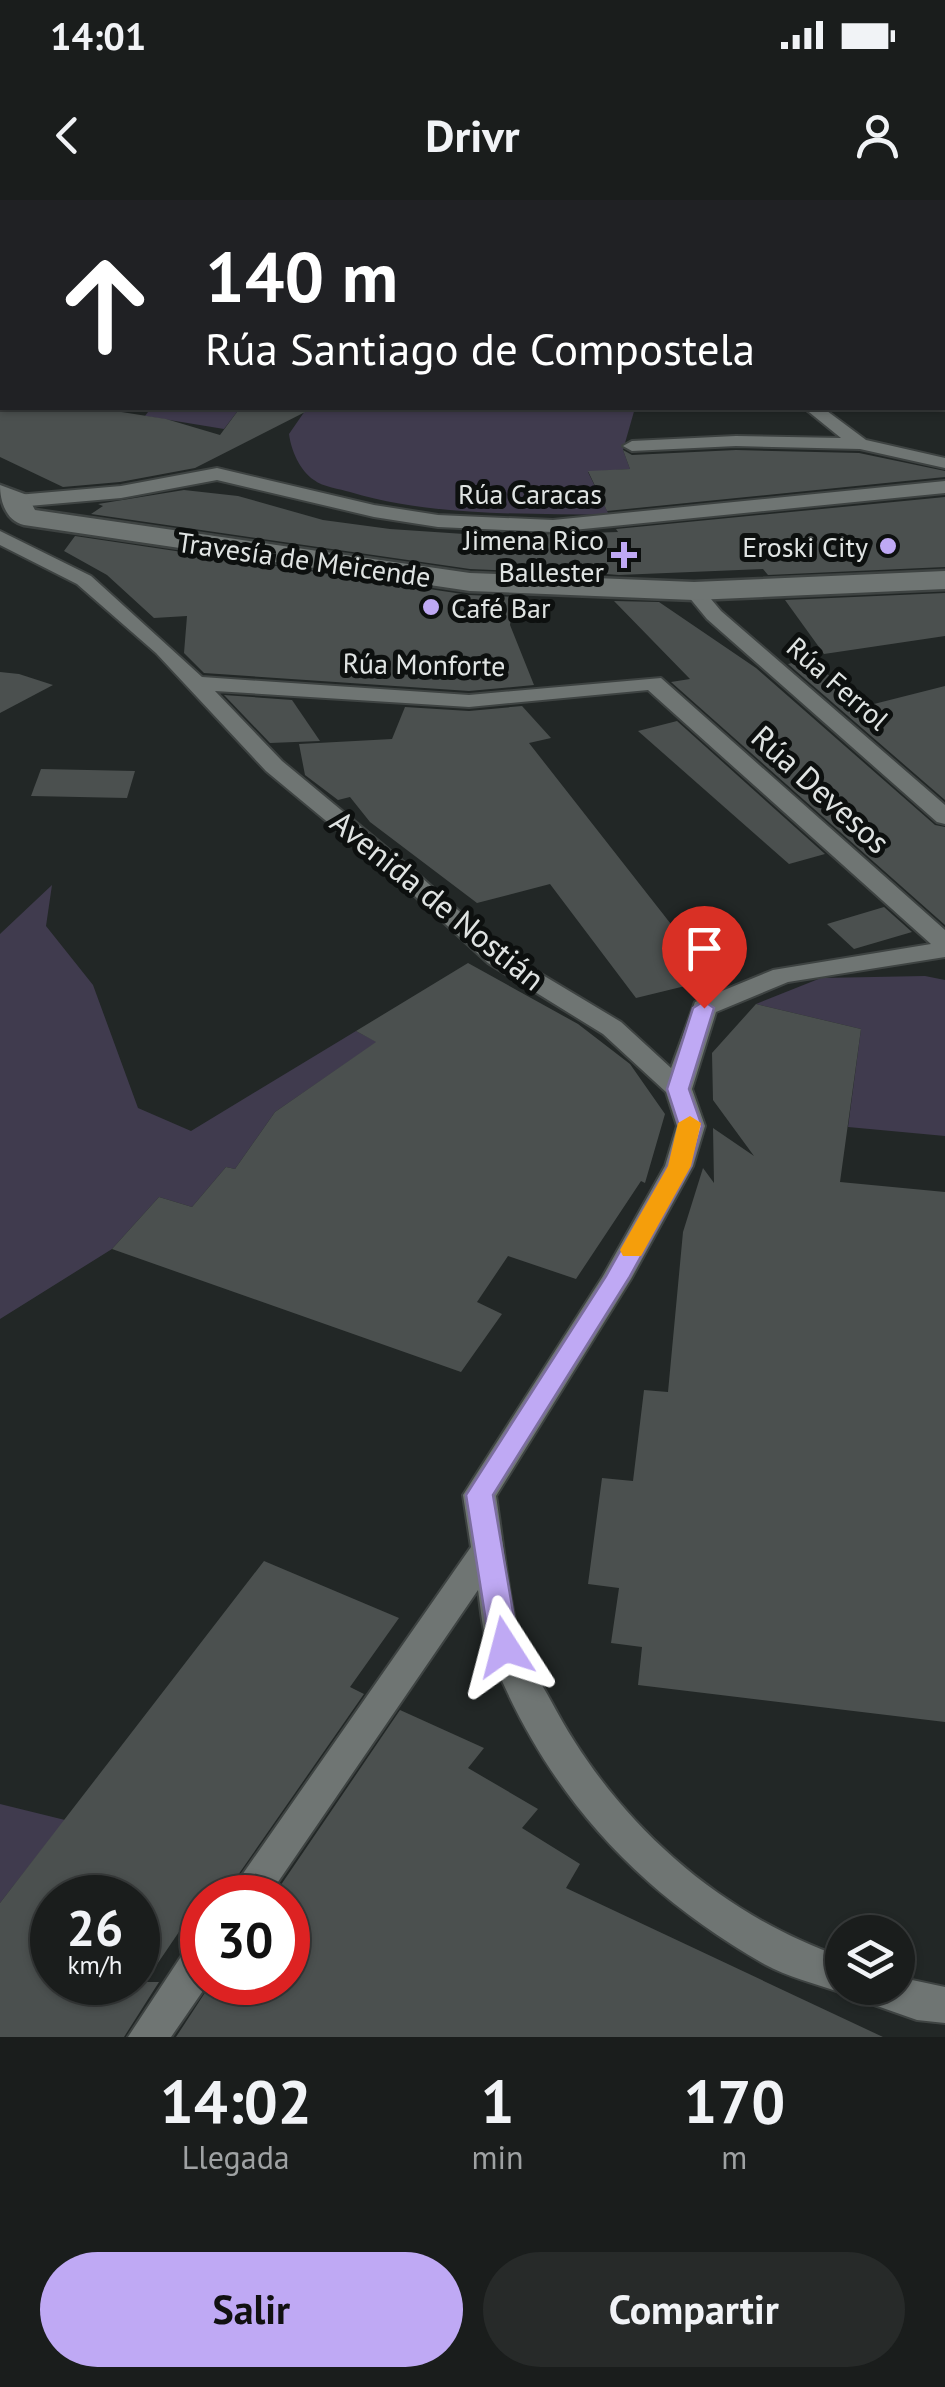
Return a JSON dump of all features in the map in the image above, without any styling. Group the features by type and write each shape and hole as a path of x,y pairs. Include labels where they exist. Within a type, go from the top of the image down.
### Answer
{"main road":[{"name":"Travesía de Meicende","path":"14,504 95,530 470,582 694,591 945,580"},
{"path":"0,535 14,504"}],"street":[{"path":"822,410 860,444"},
{"path":"632,446 736,441 860,444 945,463"},
{"name":"Rúa Caracas","path":"14,504 120,492 217,474 374,511 438,521 553,526 945,487"},
{"name":"Rúa Caracas","path":"95,530 84,521 83,512 120,492"},
{"name":"Avenida de Nostián","path":"0,535 84,580 163,649 274,766 403,872 497,958 612,1028 678,1089"},
{"name":"Rúa Ferrol","path":"694,591 714,615 945,817"},
{"name":"Rúa Monforte","path":"193,683 469,701 653,683"},
{"name":"Rúa Devesos","path":"653,683 945,946"},
{"path":"825,1969 780,1953 684,1890 600,1811 560,1754 505,1647 479,1495 616,1278 680,1166 690,1126 678,1089 704,1008 782,975 945,946"},
{"path":"261,1875 488,1549"},
{"path":"148,2037 180,1991"},
{"path":"915,2001 945,2006"}],"shaded area":[{"path":"150,410 238,410 224,429 145,416"},
{"path":"306,410 634,410 623,450 630,469 588,472 609,515 446,510 382,500 314,480 294,453 289,434"},
{"path":"52,885 46,926 93,985 138,1108 191,1131 356,1031 377,1042 275,1112 235,1169 226,1167 192,1207 159,1197 112,1249 0,1319 0,934"},
{"path":"925,976 945,980 945,1136 848,1127 861,1029 756,1004 821,978"},
{"path":"0,1804 65,1820 0,1903"}],"building":[{"path":"0,410 109,410 166,419 220,435 239,410 309,410 195,468 120,482 63,487 0,457"},
{"path":"623,450 632,455 736,450 859,453 945,471 945,477 607,511 588,471 630,469"},
{"path":"184,490 238,496 323,520 494,536 618,532 616,529 945,497 945,567 768,575 763,569 619,575 519,567 519,571 470,569 91,514 103,506 98,504"},
{"path":"75,536 469,595 514,597 510,625 534,685 469,691 204,673 184,653 187,616 154,618 107,575 64,551"},
{"path":"945,593 945,636 824,654 785,600"},
{"path":"614,601 659,602 756,668 935,825 945,827 945,925 671,682 690,679"},
{"path":"809,659 866,706 945,686 945,800 788,664"},
{"path":"0,672 19,674 53,685 0,713"},
{"path":"224,695 292,700 320,741 270,743"},
{"path":"522,706 551,738 529,743 714,979 636,998 550,884 477,903 370,822 350,797 338,800 305,775 299,744 392,739 405,707 469,711"},
{"path":"677,721 825,854 789,864 638,731"},
{"path":"41,769 135,771 127,798 31,796"},
{"path":"884,907 912,932 854,949 827,924"},
{"path":"468,963 578,1024 630,1064 665,1114 645,1183 641,1181 576,1279 508,1256 477,1302 502,1314 461,1372 112,1249 159,1197 192,1207 226,1167 235,1169 275,1112 376,1042 356,1031"},
{"path":"756,1004 861,1029 840,1182 945,1192 945,1722 638,1685 642,1647 611,1643 619,1588 588,1584 602,1478 633,1481 644,1390 668,1392 683,1232 703,1168 714,1183 713,1128 754,1156 713,1100 712,1053"},
{"path":"264,1561 399,1618 350,1687 364,1694 238,1875 180,1875 180,1930 160,1960 160,1875 30,1875 30,2005 144,2005 124,2037 0,2037 0,1903"},
{"path":"400,1710 484,1748 468,1768 538,1809 522,1828 580,1864 566,1888 883,2037 176,2037 197,2005 310,2005 310,1875 288,1875"}],"slow traffic":[{"path":"632,1250 680,1166 690,1123"}],"place":[{"name":"Eroski City","path":"888,546"},
{"name":"Jimena Rico Ballester","path":"624,555"},
{"name":"Café Bar","path":"431,607"}],"route":[{"path":"505,1647 479,1495 616,1278 680,1166 690,1126 678,1089 704,1008"}]}
